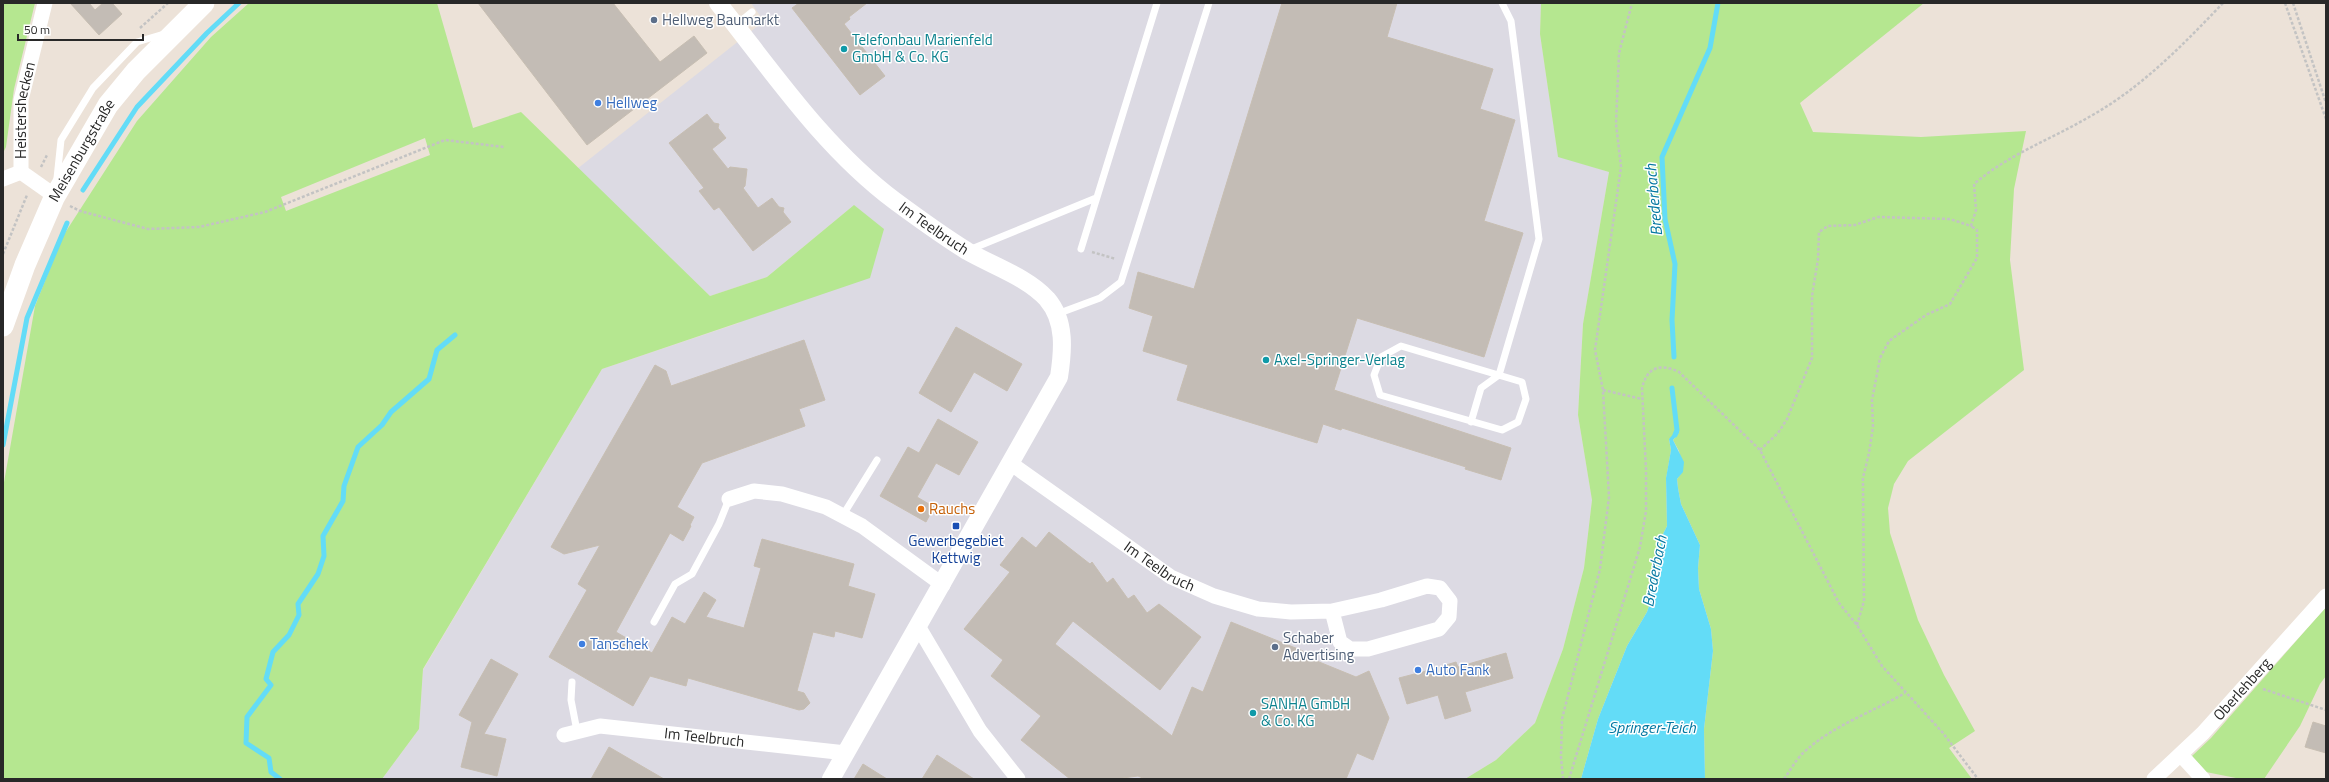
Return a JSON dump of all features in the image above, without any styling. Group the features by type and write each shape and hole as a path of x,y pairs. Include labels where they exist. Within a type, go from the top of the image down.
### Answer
{"main road":[{"name":"Meisenburgstraße","path":"3,326 25,265 55,197 108,105 136,71 204,3"}],"street":[{"name":"Heistershecken","path":"21,172 21,100 45,3"},
{"name":"Im Teelbruch","path":"718,3 828,141 894,201 966,250 1031,285 1047,299 1057,314 1064,348 1058,377 943,585 831,779"},
{"name":"Heistershecken","path":"3,179 21,172"},
{"name":"Heistershecken","path":"21,172 55,197"},
{"name":"Im Teelbruch","path":"1010,463 1171,577 1214,596 1258,609 1291,612 1332,611 1381,600 1427,586 1440,588 1450,601 1449,617 1439,629 1368,649 1350,649 1340,642 1332,611"},
{"path":"729,499 754,491 782,494 826,508 843,515 862,526 943,585"},
{"name":"Oberlehberg","path":"2154,779 2181,755 2326,596"},
{"path":"918,626 980,731 1018,779"},
{"name":"Im Teelbruch","path":"570,733 600,726 846,753"},
{"path":"2181,755 2203,779"}],"lane":[{"path":"1081,249 1157,3"},
{"path":"1057,314 1100,298 1112,291 1121,282 1209,3"},
{"path":"1471,422 1481,388 1499,375 1538,239 1511,21 1502,3"},
{"path":"736,25 752,12"},
{"path":"966,250 1096,198"},
{"path":"1401,346 1499,375 1522,382 1526,399 1518,422 1502,430 1380,394 1374,375 1381,357 1401,346"},
{"path":"843,515 877,460"},
{"path":"654,622 674,584 692,574 719,524 729,499"},
{"path":"570,733 570,700 572,682"}],"path":[{"path":"1563,779 1561,757 1562,720 1600,569 1609,497 1604,390 1595,350 1621,167 1616,124 1619,53 1632,3"},
{"path":"1971,226 1976,210 1974,184 1992,168 2036,143 2090,117 2146,77 2196,31 2223,3"},
{"path":"2285,3 2326,119"},
{"path":"2293,3 2326,103"},
{"path":"55,197 80,211 148,229 199,228 265,212 445,140 504,147"},
{"path":"1760,450 1778,433 1787,419 1812,358 1812,296 1818,259 1819,232 1828,226 1855,225 1878,217 1950,219 1971,226 1977,230 1977,258 1950,304 1926,315 1889,341 1880,358 1872,400 1873,427 1870,453 1863,478 1864,602 1857,626"},
{"path":"1081,249 1128,263"},
{"path":"1569,779 1640,547 1646,511 1642,399 1645,377 1652,370 1670,368 1686,378 1760,450 1839,603 1857,626 1882,666 1943,733 1978,779"},
{"path":"1604,390 1642,399"},
{"path":"2247,684 2326,710"},
{"path":"1784,779 1801,755 1829,732 1875,710 1905,693"}],"shaded area":[{"path":"751,3 1541,3 1540,34 1558,156 1609,172 1583,324 1578,415 1592,500 1584,568 1563,649 1535,723 1496,760 1465,779 382,779 419,729 423,670 602,369 739,323 854,205 767,277 710,296 577,169 764,21"}],"green space":[{"path":"3,3 35,3 14,89 6,147 3,153"},
{"path":"249,3 437,3 473,128 521,112 710,296 767,277 854,205 884,229 870,278 602,369 423,669 419,729 382,779 3,779 3,488 35,306 63,236 137,121 211,37","holes":["425,138 430,155 286,211 281,197"]},
{"path":"1541,3 1924,3 1800,103 1813,132 1921,137 2026,131 2014,189 2010,260 2024,370 1908,461 1894,484 1888,508 1890,533 1918,620 1944,675 1975,731 1949,748 1972,779 1705,779 1704,729 1713,651 1711,629 1699,589 1698,568 1700,545 1681,504 1678,488 1677,479 1683,471 1679,451 1673,440 1679,433 1669,439 1671,450 1666,479 1667,526 1662,536 1659,563 1650,582 1651,600 1647,612 1627,646 1598,719 1581,779 1465,779 1496,760 1535,723 1563,649 1584,568 1592,500 1578,415 1583,324 1609,172 1558,157 1540,34"},
{"path":"2326,607 2326,676 2320,684 2300,726 2264,779 2241,779 2206,772 2192,756 2211,738"}],"water":[{"name":"Springer-Teich","path":"1677,430 1679,433 1673,440 1684,462 1683,472 1677,479 1678,488 1681,504 1700,545 1698,568 1699,589 1711,629 1713,651 1704,729 1705,779 1581,779 1598,719 1627,646 1647,612 1651,600 1650,582 1659,563 1662,536 1667,526 1666,478 1671,450 1669,439"}],"building":[{"path":"70,3 89,3 95,10 103,3 112,3 122,14 99,35"},
{"name":"Hellweg","path":"478,3 613,3 660,62 694,36 707,53 587,145"},
{"name":"Telefonbau Marienfeld GmbH & Co. KG","path":"799,3 867,3 849,17 850,19 844,24 885,76 860,95 792,8"},
{"path":"1282,3 1397,3 1387,37 1493,69 1480,109 1515,120 1484,221 1523,233 1484,357 1357,318 1334,390 1511,448 1501,480 1465,469 1466,467 1342,428 1341,430 1323,424 1317,443 1177,400 1188,365 1143,351 1153,316 1129,308 1138,272 1194,289"},
{"path":"707,114 714,123 719,124 718,128 726,138 712,149 728,169 730,167 747,169 745,186 743,188 758,208 772,198 779,207 784,208 783,212 791,222 753,251 719,207 714,210 699,191 704,188 669,143"},
{"path":"956,327 1022,364 1007,391 974,372 951,412 919,393"},
{"path":"804,340 825,400 799,409 805,426 702,463 677,507 694,517 690,525 691,526 683,541 670,533 616,632 652,653 672,617 685,624 704,592 716,600 706,617 744,628 761,568 754,566 762,539 854,564 848,586 875,594 862,638 835,631 834,637 813,632 797,691 804,693 810,703 804,709 799,710 688,678 686,686 650,676 633,706 549,657 587,590 578,584 600,545 564,554 551,547 655,365 666,371 671,386"},
{"path":"938,419 978,442 959,475 936,463 917,497 934,507 926,522 880,496 908,447 919,453"},
{"path":"1049,532 1090,564 1092,562 1107,583 1113,578 1128,599 1134,595 1147,613 1159,604 1201,637 1160,690 1073,621 1055,644 1172,736 1192,687 1203,692 1231,622 1303,651 1302,655 1356,677 1369,671 1389,718 1373,760 1357,753 1346,779 1145,779 1138,776 1115,779 1070,779 1021,740 1041,716 991,676 1003,660 964,629 1010,572 1000,565 1022,537 1036,548"},
{"path":"1506,653 1513,678 1465,692 1471,711 1445,719 1438,695 1407,704 1399,678 1426,671 1432,674 1436,668 1456,662 1458,667"},
{"path":"491,659 518,674 484,734 506,739 497,776 461,767 472,722 459,715"},
{"path":"2313,722 2326,726 2326,753 2305,747"},
{"path":"609,747 664,779 591,779"},
{"path":"937,755 974,779 922,779"},
{"path":"863,764 887,779 854,779"}],"waterway":[{"path":"83,190 137,107 207,33 239,3"},
{"name":"Brederbach","path":"1674,357 1672,320 1675,264 1665,219 1662,157 1710,48 1718,3"},
{"path":"3,445 27,318 67,223"},
{"path":"280,779 271,772 269,758 246,743 247,717 271,685 266,679 273,652 289,635 299,615 298,604 318,574 324,556 323,536 343,501 344,486 358,447 382,425 391,412 429,379 437,350 455,335"},
{"name":"Brederbach","path":"1672,388 1677,430 1675,435"}],"place":[{"name":"Hellweg Baumarkt","path":"654,20"},
{"name":"Telefonbau Marienfeld GmbH & Co. KG","path":"844,49"},
{"name":"Hellweg","path":"598,103"},
{"name":"Axel-Springer-Verlag","path":"1266,360"},
{"name":"Rauchs","path":"921,509"},
{"name":"Gewerbegebiet Kettwig","path":"956,526"},
{"name":"Tanschek","path":"582,644"},
{"name":"Schaber Advertising","path":"1275,647"},
{"name":"Auto Fank","path":"1418,670"},
{"name":"SANHA GmbH & Co. KG","path":"1253,713"}]}
